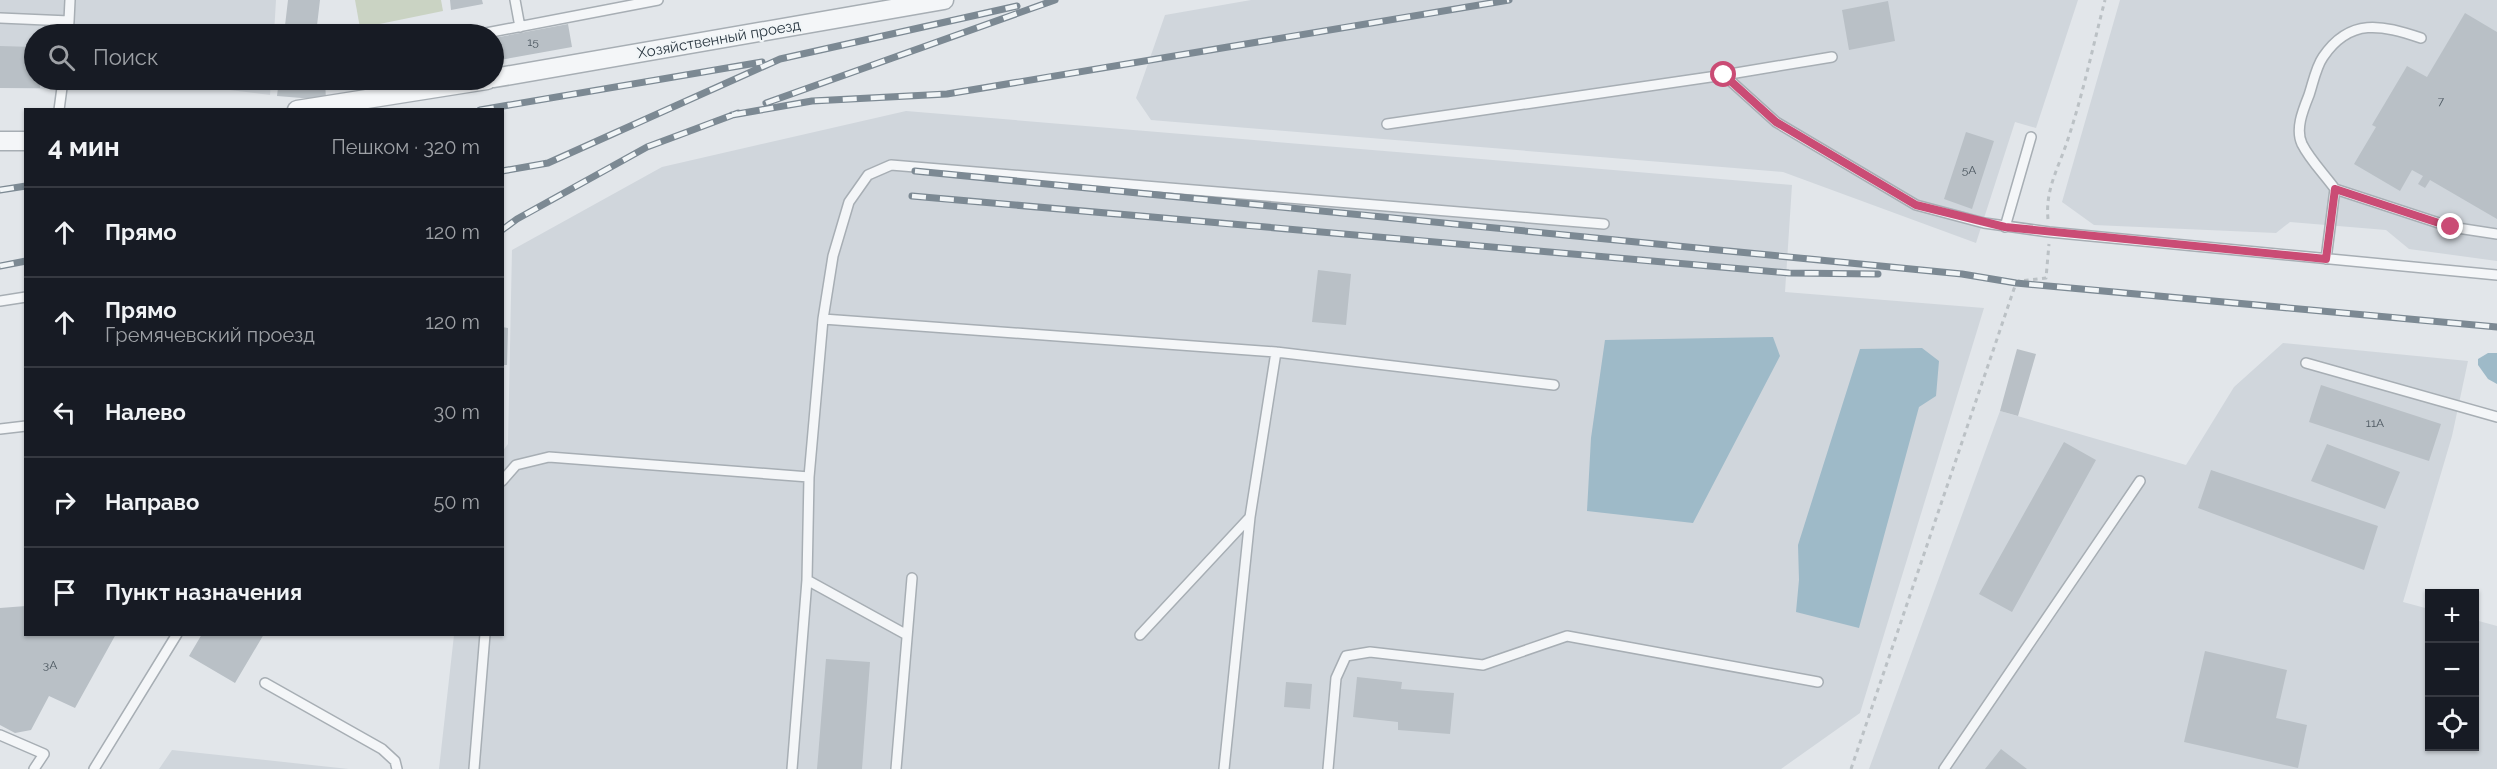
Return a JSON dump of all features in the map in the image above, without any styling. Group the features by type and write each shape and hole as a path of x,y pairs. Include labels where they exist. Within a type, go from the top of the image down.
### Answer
{"street":[{"name":"Хозяйственный проезд","path":"504,76 944,0"},
{"path":"306,108 389,90"},
{"path":"0,141 24,141"}],"lane":[{"path":"69,24 70,0"},
{"path":"515,0 520,27"},
{"path":"504,30 658,0"},
{"path":"0,18 69,21"},
{"path":"2421,38 2388,27 2363,27 2343,35 2322,58 2301,116 2302,144 2335,189 2451,227 2497,234"},
{"path":"1387,124 1833,57"},
{"path":"1724,75 1776,122 1916,205 2005,227 2497,275"},
{"path":"58,108 61,90"},
{"path":"2005,227 2031,137"},
{"path":"792,769 807,580 809,477 823,319 833,256 849,202 868,175 891,165 1604,224"},
{"path":"2326,259 2335,189"},
{"path":"0,301 24,297"},
{"path":"823,319 1276,352 1554,385"},
{"path":"1224,769 1250,517 1276,352"},
{"path":"2306,363 2497,417"},
{"path":"0,429 24,426"},
{"path":"504,479 516,465 549,457 809,477"},
{"path":"1944,769 2140,481"},
{"path":"1140,635 1250,517"},
{"path":"896,769 912,578"},
{"path":"807,580 908,635"},
{"path":"94,769 176,636"},
{"path":"474,769 485,636"},
{"path":"1328,769 1336,678 1346,656 1370,652 1483,665 1567,636 1818,682"},
{"path":"265,683 382,749 394,760 397,769"},
{"path":"0,735 44,754 34,769"}],"path":[{"path":"1851,769 2016,283 2019,280 2046,278 2049,264 2047,205 2049,188 2068,139 2105,0"}],"shaded area":[{"path":"0,0 276,0 275,24 24,24 24,88 0,88"},
{"path":"1251,0 2078,0 2036,128 2015,122 1976,243 1783,172 1151,120 1136,98 1165,15"},
{"path":"2120,0 2497,0 2497,261 2409,249 2386,230 2290,222 2276,233 2094,225 2062,202"},
{"path":"230,90 270,90 270,95"},
{"path":"906,111 1792,185 1785,292 1984,308 1860,713 1781,769 439,769 454,636 504,636 504,449 508,444 512,250 662,167"},
{"path":"2283,343 2468,361 2452,436 2403,602 2425,608 2425,751 2479,751 2479,621 2497,626 2497,769 1869,769 2000,411 2186,465 2234,387"},
{"path":"172,750 349,769 159,769"}],"green space":[{"path":"355,0 441,0 443,11 380,24 359,24"}],"water":[{"path":"1773,337 1780,356 1693,523 1587,511 1591,438 1605,340"},
{"path":"1922,348 1939,361 1936,396 1919,407 1859,628 1796,612 1799,580 1798,545 1860,349"},
{"path":"2488,353 2497,353 2497,384 2488,379 2478,365 2478,359"}],"building":[{"path":"288,0 320,0 317,24 285,24"},
{"path":"450,0 482,0 483,4 451,10"},
{"path":"1888,1 1895,41 1849,50 1842,10"},
{"path":"2465,13 2497,32 2497,219 2430,180 2425,188 2418,184 2423,176 2412,170 2400,191 2354,164 2376,127 2372,125 2407,66 2427,77"},
{"path":"568,24 572,47 504,59 504,36"},
{"path":"0,46 24,47 24,88 0,88"},
{"path":"278,90 326,90 326,100 277,96"},
{"path":"1966,132 1994,141 1972,209 1944,199"},
{"path":"1318,270 1351,274 1346,325 1312,322"},
{"path":"504,327 508,328 507,365 504,365"},
{"path":"2017,349 2036,354 2018,416 2000,411"},
{"path":"2321,385 2441,424 2429,461 2309,422"},
{"path":"2064,442 2096,460 2012,612 1979,594"},
{"path":"2327,444 2400,472 2385,509 2311,481"},
{"path":"2211,470 2378,526 2364,570 2198,508"},
{"path":"24,606 24,636 115,636 75,708 49,696 31,730 15,733 0,725 0,608"},
{"path":"201,636 263,636 235,683 189,656"},
{"path":"2205,651 2287,670 2276,718 2307,725 2298,768 2184,742"},
{"path":"826,659 870,662 862,769 817,769"},
{"path":"1357,677 1402,682 1401,689 1454,693 1450,734 1398,730 1398,722 1353,717"},
{"path":"1286,682 1312,684 1310,709 1284,707"},
{"path":"2001,749 2027,769 1985,769"}],"railway":[{"path":"766,103 1055,0"},
{"path":"732,115 812,101 947,94 1509,0"},
{"path":"504,171 548,163 780,59 1017,6"},
{"path":"492,108 762,62"},
{"path":"504,229 517,219 647,147 738,113"},
{"path":"915,171 1962,274 2016,283 2497,327"},
{"path":"0,190 24,186"},
{"path":"912,196 1789,273 1878,274"},
{"path":"0,266 24,261"}],"route":[{"path":"1724,75 1776,122 1916,205 1983,223 2049,232 2326,259 2335,189 2451,227"}]}
